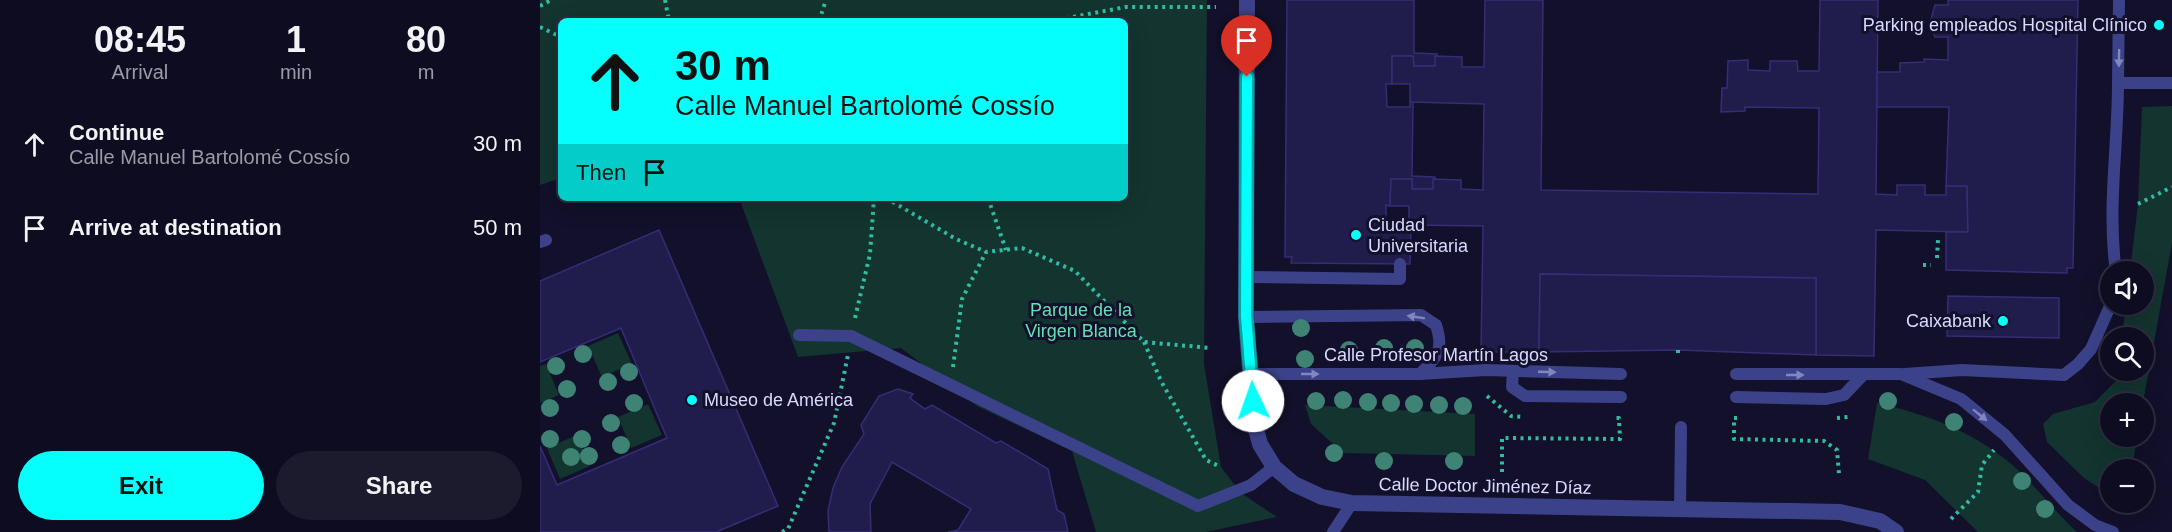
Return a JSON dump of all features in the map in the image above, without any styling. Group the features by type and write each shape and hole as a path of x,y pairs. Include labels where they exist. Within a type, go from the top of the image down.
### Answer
{"street":[{"name":"Calle Doctor Jiménez Díaz","path":"1247,0 1246,316 1254,422 1260,444 1274,467 1294,484 1322,497 1352,502 1840,512 1880,521 1896,532"}],"lane":[{"path":"2114,261 2111,237 2111,196 2118,83 2120,0"},
{"path":"2118,83 2172,83"},
{"path":"1246,277 1400,279 1400,264"},
{"path":"1246,316 1421,315 1436,325 1441,340 1438,353 1420,374"},
{"path":"1736,374 1863,375 1962,370 2064,375 2091,349 2106,315"},
{"path":"799,334 851,336 1198,506 1251,485 1274,467"},
{"name":"Calle Profesor Martín Lagos","path":"1252,374 1420,374 1486,370 1621,374"},
{"path":"1513,371 1512,387 1525,396 1621,398"},
{"path":"1901,374 1961,399 2005,435 2068,505 2095,525 2113,532"},
{"path":"1736,397 1826,399 1844,395 1863,375"},
{"path":"1680,509 1681,427"},
{"path":"1332,532 1352,502"}],"path":[{"path":"540,6 551,0"},
{"path":"665,0 668,18"},
{"path":"820,18 826,0"},
{"path":"1142,0 1142,8"},
{"path":"1068,18 1126,8 1216,7"},
{"path":"540,27 558,36"},
{"path":"2138,204 2172,187"},
{"path":"782,532 788,529 834,423 870,254 874,201"},
{"path":"891,201 956,239 987,252 1022,248 1075,271 1144,342 1161,381 1206,460 1221,467"},
{"path":"989,201 1006,250"},
{"path":"1937,258 1938,240"},
{"path":"950,385 962,299 987,252"},
{"path":"1923,265 1931,265"},
{"path":"1144,342 1211,348"},
{"path":"1487,396 1511,416 1533,417"},
{"path":"1827,418 1848,417"},
{"path":"1502,472 1502,438 1620,439 1619,418 1608,418"},
{"path":"1746,418 1734,418 1734,439 1824,441 1838,450 1839,474"},
{"path":"1951,519 1978,492 1982,465 1996,447"}],"green space":[{"name":"Parque de la Virgen Blanca","path":"540,0 1207,0 1204,364 1221,467 1241,493 1277,517 1206,532 1096,532 1072,451 977,406 901,348 798,357 740,201 1128,201 1128,18 558,18 558,179 540,185"},
{"path":"2172,106 2172,243 2154,342 2154,327 2123,327 2125,315 2154,315 2154,261 2131,261 2138,204 2142,107"},
{"path":"618,333 632,364 602,377 588,346"},
{"path":"546,364 559,395 540,403 540,366"},
{"path":"2116,381 2147,381 2145,393 2104,393"},
{"path":"2100,397 2100,447 2135,447 2134,459 2100,459 2100,488 2084,478 2047,442 2043,424 2053,414 2095,402"},
{"path":"1877,403 1930,418 1980,441 2019,471 2077,532 1978,532 1925,480 1868,459"},
{"path":"648,404 662,435 631,448 618,417"},
{"path":"1305,405 1475,414 1475,456 1343,453 1311,424"},
{"path":"577,435 590,466 560,479 547,448"}],"building":[{"path":"1287,0 1414,0 1414,53 1437,54 1435,66 1414,66 1413,56 1392,56 1392,84 1386,84 1387,107 1410,107 1410,102 1413,102 1412,176 1435,177 1433,189 1412,189 1412,179 1391,179 1390,206 1386,205 1386,229 1409,230 1411,225 1410,264 1291,263 1292,257 1285,257"},
{"path":"1485,0 1543,0 1541,190 1818,194 1819,108 1745,107 1745,111 1721,112 1722,88 1727,88 1728,61 1748,60 1748,70 1770,71 1770,61 1797,61 1798,71 1819,71 1820,0 1878,0 1876,194 1897,195 1897,185 1925,185 1925,195 1946,195 1946,186 1967,186 1968,232 1876,230 1874,356 1816,355 1816,278 1540,274 1539,352 1481,352 1483,226 1409,225 1409,206 1390,206 1391,179 1412,179 1412,189 1433,189 1433,179 1461,180 1461,189 1483,190 1484,104 1410,102 1410,84 1392,84 1392,56 1413,56 1414,66 1435,66 1435,56 1462,57 1462,67 1484,67"},
{"path":"1948,0 2078,0 2073,268 2067,268 2067,273 1946,270 1946,232 1968,232 1967,186 1946,186 1949,107 1877,107 1877,72 1900,72 1900,63 1924,62 1924,59 1948,60 1948,37 1935,37 1930,23 1935,5 1948,5"},
{"name":"Museo de América","path":"659,230 778,506 716,532 540,532 540,446 557,485 667,438 621,328 540,362 540,281"},
{"path":"1540,274 1816,278 1816,355 1678,350 1539,352"},
{"name":"Caixabank","path":"1948,296 2059,298 2059,338 1947,336"},
{"path":"898,389 913,394 910,398 925,409 932,405 996,443 1001,441 1048,469 1057,510 1064,514 1068,532 948,532 958,530 971,509 892,462 870,504 871,532 829,532 828,511 833,488 842,467 864,434 861,425 879,396"}],"place":[{"name":"Parking empleados Hospital Clínico","path":"2159,25"},
{"name":"Ciudad Universitaria","path":"1356,235"},
{"name":"Caixabank","path":"2003,321"},
{"name":"Museo de América","path":"692,400"}],"route":[{"path":"1247,77 1246,316 1253,401"}]}
